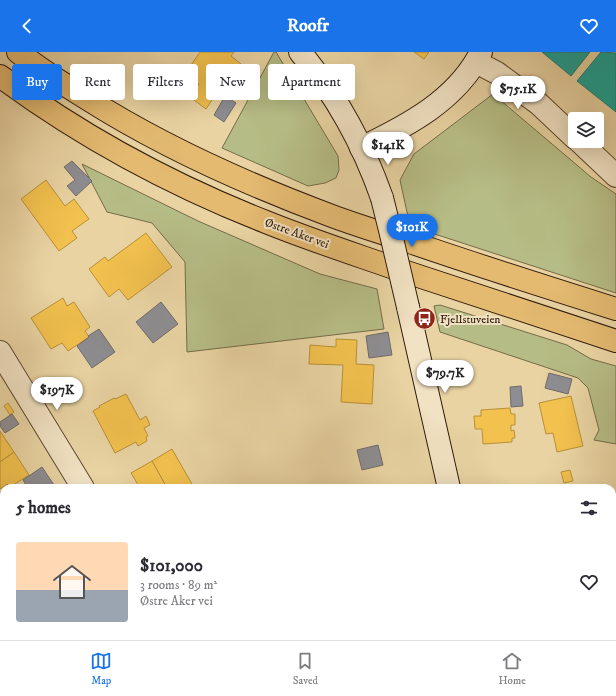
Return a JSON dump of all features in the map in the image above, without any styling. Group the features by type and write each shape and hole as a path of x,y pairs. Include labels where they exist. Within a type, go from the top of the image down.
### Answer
{"highway":[{"path":"18,52 67,87 140,131 182,153 227,173 333,216 616,309"},
{"name":"Østre Aker vei","path":"0,76 52,112 124,155 217,202 267,223 332,246 616,341"}],"street":[{"path":"300,52 315,70 338,104 373,173 382,198 448,484"},
{"path":"361,148 398,130 440,102 468,73 478,57 539,104 568,131"},
{"path":"586,148 616,176"},
{"path":"0,352 80,484"}],"green space":[{"path":"274,52 276,52 283,64 268,64 268,100 305,100 338,156 339,170 336,178 325,183 308,186 222,148 248,100 260,100 260,78"},
{"path":"493,94 591,177 616,194 616,293 410,226 400,180 414,154"},
{"path":"82,164 198,221 320,274 377,289 384,329 187,352 185,262 152,223 107,212"},
{"path":"440,305 567,345 591,359 616,366 616,444 594,440 599,430 588,388 578,378 440,332 434,306"}],"building: Homes":[{"path":"200,52 234,52 231,56 241,64 206,64 206,100 212,100 206,109 194,100 198,100 198,64 192,64"},
{"path":"414,52 429,52 424,59"},
{"path":"46,180 65,206 74,199 89,219 72,231 77,238 59,251 21,199"},
{"path":"146,233 172,267 128,300 119,289 109,297 89,269 105,257 108,261"},
{"path":"63,298 67,306 74,302 90,327 85,331 89,337 68,351 62,343 51,349 31,318"},
{"path":"336,339 357,340 356,364 374,365 372,404 341,402 343,365 309,364 310,345 336,347"},
{"path":"126,394 140,420 146,416 150,425 144,428 148,436 146,437 147,441 138,446 136,442 115,453 93,411 114,398 115,399"},
{"path":"571,396 583,446 557,452 553,433 546,434 539,403"},
{"path":"8,403 14,412 10,415 4,406"},
{"path":"510,408 511,414 515,414 515,425 511,425 511,431 514,430 515,438 512,438 512,442 483,444 482,429 475,429 474,416 481,416 481,410"},
{"path":"0,431 14,452 0,462"},
{"path":"172,449 192,484 165,484 152,461"},
{"path":"14,452 29,475 15,484 0,484 0,462"},
{"path":"152,461 165,484 138,484 131,473"},
{"path":"570,470 573,481 564,483 561,472"}],"building: Public":[{"path":"542,52 590,52 571,76"},
{"path":"601,52 616,53 616,112 577,81"}],"building: Industry":[{"path":"223,100 231,100 236,103 224,122 214,115"},
{"path":"72,161 92,181 76,196 67,186 75,180 64,167"},
{"path":"161,302 178,324 153,343 136,322"},
{"path":"99,329 115,352 92,368 77,346"},
{"path":"388,332 392,355 369,358 366,336"},
{"path":"549,373 572,379 568,394 545,388"},
{"path":"521,386 523,406 511,407 510,387"},
{"path":"12,414 19,424 5,433 0,426 0,422"},
{"path":"378,445 383,465 362,470 357,450"},
{"path":"42,467 53,484 26,484 23,480"}],"place":[{"name":"Fjellstuveien","path":"424,319"}]}
